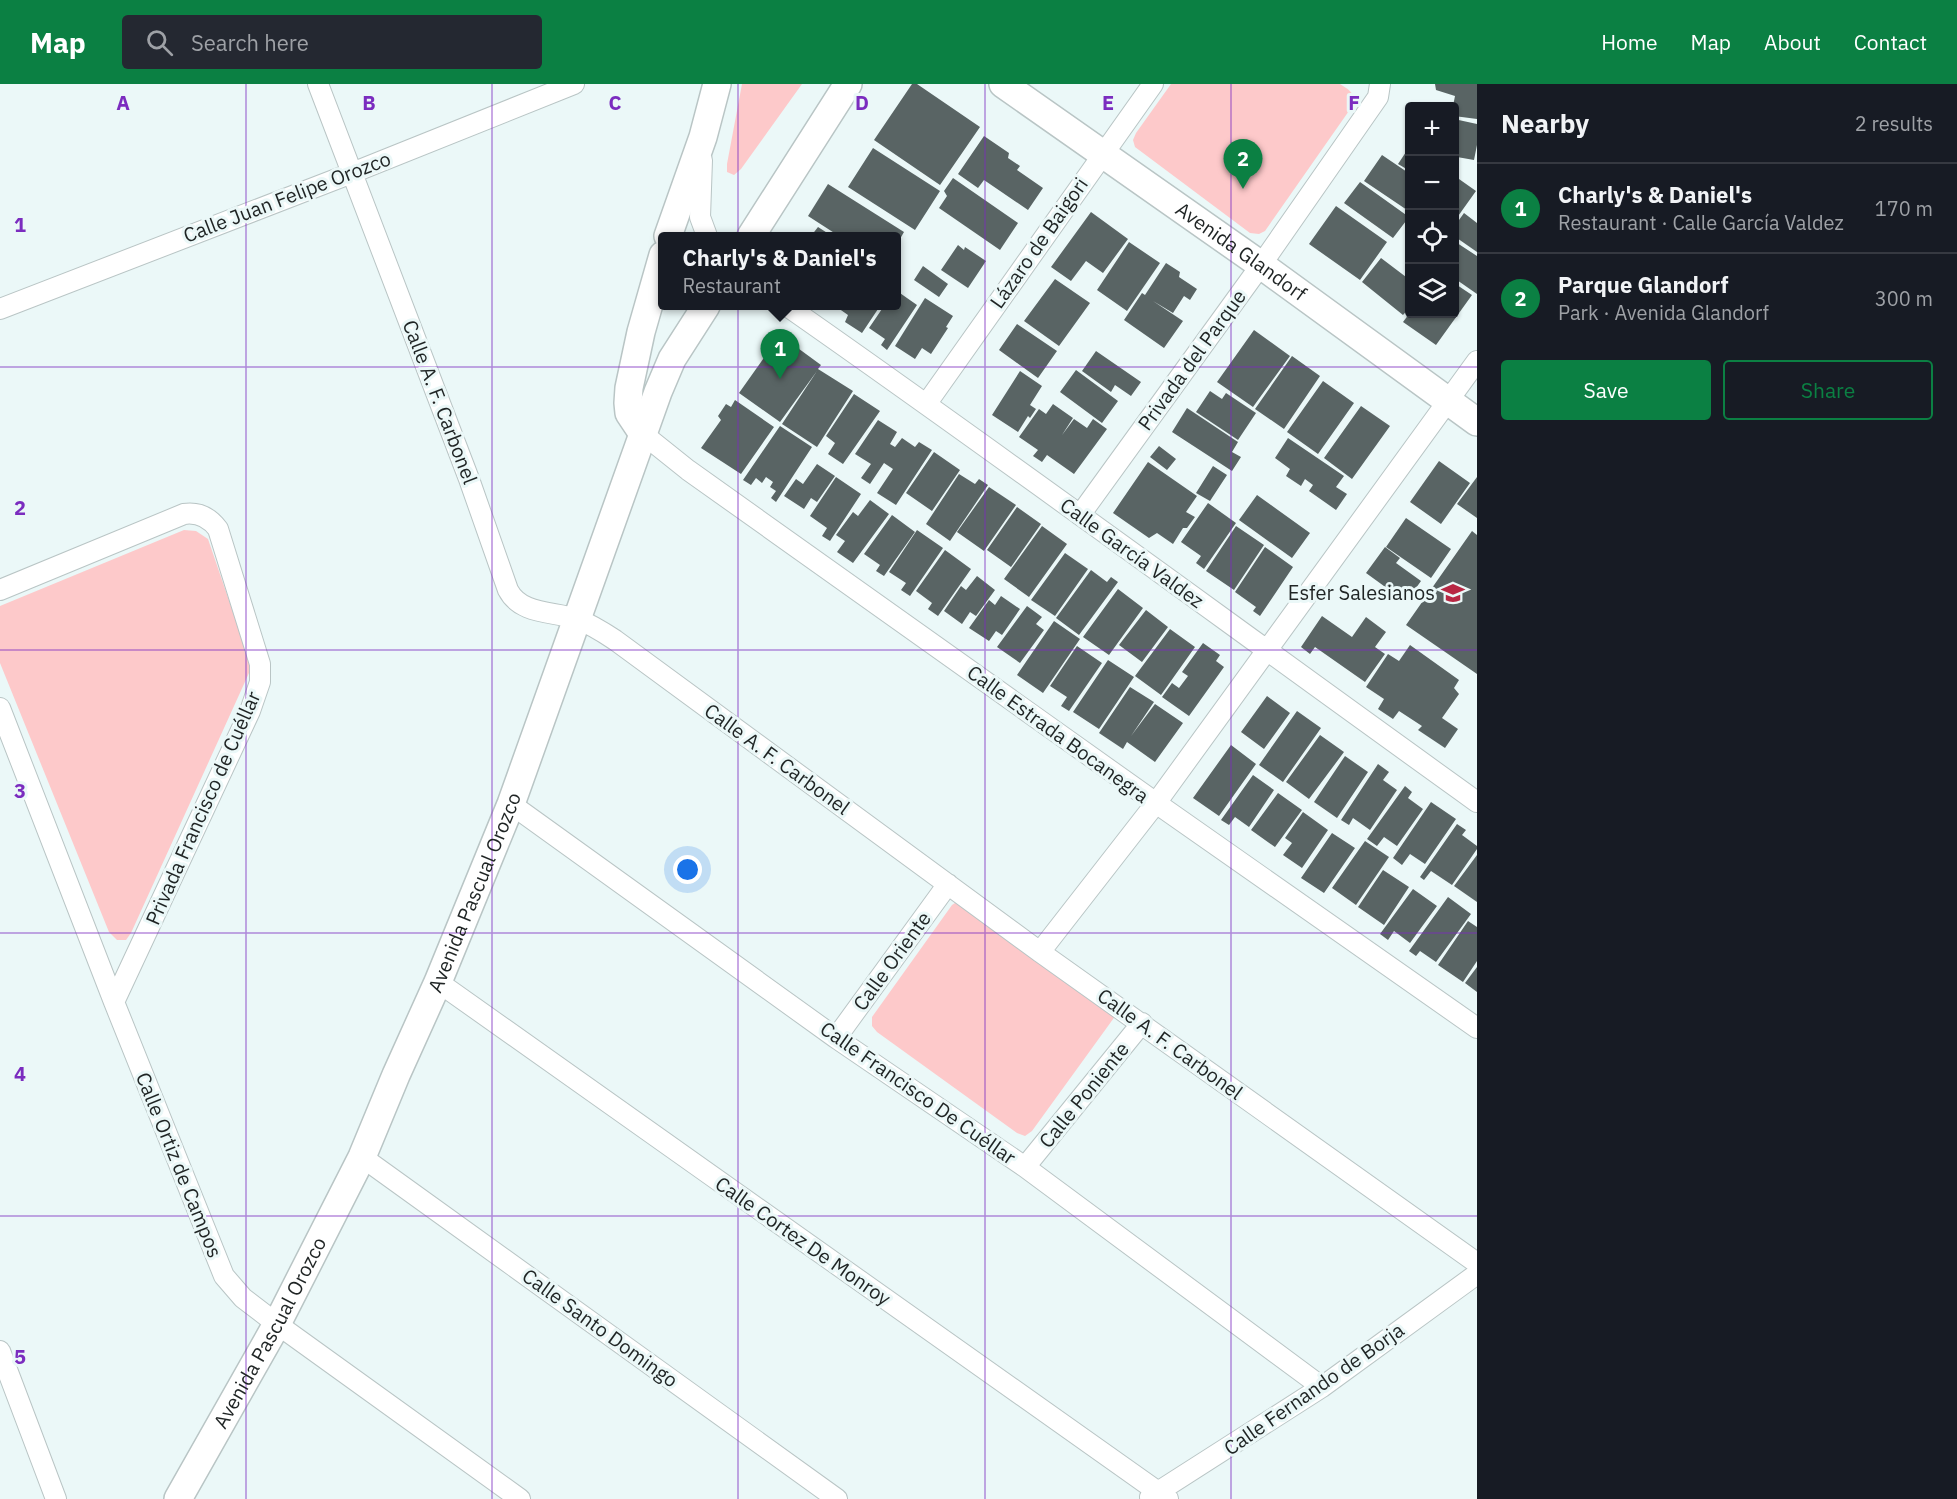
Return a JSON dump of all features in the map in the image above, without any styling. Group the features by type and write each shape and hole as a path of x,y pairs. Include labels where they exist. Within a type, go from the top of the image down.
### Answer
{"main road":[{"path":"754,232 848,84"},
{"name":"Avenida Glandorf","path":"1003,84 1101,155 1261,265 1477,422"},
{"path":"670,232 703,136 712,89"},
{"path":"643,434 629,413 629,388 658,273"},
{"name":"Avenida Pascual Orozco","path":"178,1499 277,1324 362,1157 438,982 511,804 576,619 672,359 703,310"}],"street":[{"name":"Calle A. F. Carbonel","path":"318,84 469,479 508,590 517,603 524,607 576,619 615,640 1040,952 1477,1263"},
{"name":"Calle Juan Felipe Orozco","path":"0,309 352,173 574,84"},
{"name":"Lázaro de Baigori","path":"927,403 1153,84"},
{"name":"Privada del Parque","path":"1080,515 1261,265 1378,98 1380,84"},
{"path":"703,136 699,204 700,217 705,232"},
{"name":"Calle García Valdez","path":"793,310 927,403 1477,802"},
{"path":"1040,952 1156,803 1477,361"},
{"name":"Calle Estrada Bocanegra","path":"643,434 688,470 1477,1028"},
{"name":"Privada Francisco de Cuéllar","path":"0,590 183,514 193,513 212,521 218,529 260,664 260,682 250,711 114,1002"},
{"name":"Calle Ortiz de Campos","path":"0,708 114,1002 224,1276 243,1298 277,1324 520,1499"},
{"name":"Calle Francisco De Cuéllar","path":"511,804 836,1038 1025,1167 1322,1387"},
{"name":"Calle Oriente","path":"836,1038 948,884"},
{"name":"Calle Cortez De Monroy","path":"438,982 1158,1497"},
{"name":"Calle Poniente","path":"1025,1167 1142,1023"},
{"name":"Calle Santo Domingo","path":"362,1157 837,1499"},
{"name":"Calle Fernando de Borja","path":"1158,1497 1322,1387 1477,1274"},
{"path":"0,1351 56,1499"}],"shaded area":[{"path":"742,84 802,84 741,169 734,175 727,172 727,164"},
{"path":"1171,84 1340,84 1350,91 1353,99 1351,108 1265,231 1259,234 1250,233 1135,147 1133,140 1136,133"},
{"path":"184,530 196,531 208,539 250,662 249,673 131,933 126,940 117,940 109,932 0,663 0,606"},
{"path":"958,901 1116,1015 1032,1131 1025,1136 1017,1133 877,1032 872,1026 872,1017 952,905"}],"building":[{"path":"912,84 917,84 980,127 940,185 874,140"},
{"path":"1435,84 1477,84 1477,119 1459,117 1459,102 1454,102 1455,96 1436,90"},
{"path":"1459,120 1477,124 1474,160 1459,157"},
{"path":"984,136 1009,153 1008,158 1020,166 1017,170 1043,188 1028,210 984,180 978,188 958,174"},
{"path":"873,148 940,191 915,230 848,187"},
{"path":"1405,154 1405,168 1398,164"},
{"path":"1382,155 1405,171 1405,209 1364,181"},
{"path":"953,178 1018,223 1000,250 939,208 947,196 944,191"},
{"path":"1459,179 1476,191 1459,215"},
{"path":"1360,182 1405,214 1405,222 1393,238 1344,203"},
{"path":"828,184 904,232 901,237 901,232 833,232 808,216"},
{"path":"1336,206 1387,242 1360,280 1309,244"},
{"path":"1091,212 1128,239 1103,273 1086,261 1071,281 1051,267"},
{"path":"1464,213 1477,223 1477,252 1459,239 1459,220"},
{"path":"818,227 826,232 814,232"},
{"path":"1129,242 1160,263 1127,311 1097,290"},
{"path":"1459,244 1477,256 1477,294 1459,281"},
{"path":"958,245 986,261 968,288 941,270"},
{"path":"1381,258 1405,276 1405,313 1403,315 1362,282"},
{"path":"1166,263 1180,272 1179,277 1197,289 1190,300 1184,296 1173,313 1153,301 1183,321 1164,348 1124,320 1142,293 1145,295"},
{"path":"923,266 948,284 939,297 914,280"},
{"path":"1055,279 1090,303 1059,346 1024,321"},
{"path":"1459,286 1472,295 1459,313"},
{"path":"901,294 917,305 887,350 881,345 885,339 869,328 881,310 901,310"},
{"path":"925,298 953,316 931,354 922,348 915,359 895,346"},
{"path":"841,310 877,310 862,333 845,322 848,315"},
{"path":"1406,318 1455,318 1436,345 1403,322"},
{"path":"1017,324 1057,351 1038,378 999,350"},
{"path":"1254,330 1290,356 1253,407 1217,382"},
{"path":"780,335 821,365 818,369 853,391 817,447 782,424 817,371 780,422 739,393"},
{"path":"1096,351 1141,382 1131,396 1115,385 1111,392 1082,371"},
{"path":"1292,356 1320,376 1284,429 1255,409"},
{"path":"1076,370 1118,401 1102,423 1060,392"},
{"path":"1020,371 1042,386 1030,405 1036,409 1030,418 1028,416 1018,432 992,415"},
{"path":"1323,381 1354,403 1318,454 1287,432"},
{"path":"1210,391 1222,399 1226,393 1256,413 1238,440 1196,412"},
{"path":"854,394 880,411 843,464 828,454 835,443 826,436"},
{"path":"735,400 774,427 741,474 701,448 721,420 718,416 726,404 731,407"},
{"path":"1053,404 1073,418 1062,435 1074,419 1087,428 1093,419 1107,429 1074,474 1047,455 1042,462 1033,456 1038,450 1019,437 1039,409 1046,414"},
{"path":"1361,406 1390,426 1352,479 1324,458"},
{"path":"1187,408 1238,442 1232,452 1241,457 1232,471 1172,432"},
{"path":"878,420 897,432 890,444 895,447 902,438 915,447 919,442 932,450 896,505 877,493 893,469 884,463 870,484 861,478 871,464 855,454"},
{"path":"780,426 812,447 776,502 771,498 776,491 770,487 773,482 766,477 762,483 756,478 751,485 743,480"},
{"path":"1288,438 1344,476 1336,487 1347,494 1336,510 1309,491 1313,485 1305,479 1301,486 1286,476 1290,469 1275,458"},
{"path":"1159,446 1176,459 1167,470 1150,457"},
{"path":"934,452 960,470 932,511 906,493"},
{"path":"1439,461 1470,483 1441,524 1410,502"},
{"path":"1148,462 1197,496 1186,512 1195,517 1187,528 1183,528 1173,544 1157,533 1149,538 1113,513"},
{"path":"817,464 835,476 817,502 811,498 804,509 784,496 796,479 803,484"},
{"path":"1213,466 1227,475 1210,501 1196,493"},
{"path":"959,474 975,484 979,479 988,485 950,541 926,524"},
{"path":"836,477 861,494 830,541 822,536 827,528 810,516"},
{"path":"1477,477 1477,518 1457,504"},
{"path":"989,487 1016,505 984,551 957,532"},
{"path":"1257,495 1310,533 1292,558 1239,520"},
{"path":"870,500 889,514 853,563 837,552 845,541 836,535 853,512 858,516"},
{"path":"1208,503 1236,523 1204,569 1196,563 1201,556 1181,542"},
{"path":"1017,507 1041,524 1011,567 987,550"},
{"path":"892,515 915,532 884,576 876,571 880,565 864,554"},
{"path":"1406,518 1451,549 1431,578 1386,547"},
{"path":"1042,526 1067,544 1029,597 1004,579"},
{"path":"1236,526 1264,545 1234,590 1206,571"},
{"path":"917,530 943,548 910,596 901,590 906,583 889,572"},
{"path":"1472,531 1477,535 1477,674 1406,625"},
{"path":"1265,547 1293,567 1260,616 1253,611 1256,607 1235,592"},
{"path":"1385,547 1400,558 1396,563 1421,581 1406,602 1366,573"},
{"path":"945,550 971,569 938,616 928,609 932,603 916,591"},
{"path":"1065,553 1088,569 1055,616 1031,600"},
{"path":"1091,570 1107,582 1111,577 1118,582 1079,635 1056,618"},
{"path":"977,576 995,590 976,616 970,612 962,624 944,611 961,586 966,590"},
{"path":"1118,589 1143,608 1109,655 1083,637"},
{"path":"1001,596 1020,609 1002,635 996,631 989,641 969,628 989,600 995,605"},
{"path":"1027,606 1042,617 1036,624 1044,630 1020,663 997,647"},
{"path":"1146,610 1168,627 1142,662 1119,645"},
{"path":"1322,616 1352,637 1366,617 1386,632 1375,647 1385,654 1365,682 1315,647 1310,654 1301,647"},
{"path":"1054,621 1080,639 1043,693 1017,675"},
{"path":"1170,629 1195,647 1161,695 1135,676"},
{"path":"1203,643 1220,655 1216,661 1224,667 1189,716 1162,697 1172,683 1179,688 1188,676 1182,672"},
{"path":"1410,645 1459,680 1454,688 1459,694 1442,718 1458,729 1445,748 1418,730 1422,726 1399,711 1393,719 1378,709 1384,699 1366,687 1388,654 1399,661"},
{"path":"1077,646 1102,663 1069,711 1061,706 1067,697 1050,686"},
{"path":"1108,660 1134,677 1099,729 1073,712"},
{"path":"1130,687 1154,702 1131,736 1155,704 1183,723 1155,762 1127,742 1123,749 1099,733"},
{"path":"1267,696 1290,713 1264,749 1241,732"},
{"path":"1297,711 1321,728 1283,782 1259,765"},
{"path":"1320,735 1344,752 1309,799 1286,782"},
{"path":"1231,745 1256,764 1219,816 1193,798"},
{"path":"1345,756 1368,772 1337,818 1314,802"},
{"path":"1378,764 1389,772 1383,780 1397,790 1370,830 1353,818 1349,825 1341,820"},
{"path":"1253,775 1274,790 1249,827 1235,817 1229,825 1221,820"},
{"path":"1405,786 1412,792 1408,798 1423,809 1397,846 1384,837 1377,846 1367,839"},
{"path":"1278,793 1302,810 1275,847 1251,830"},
{"path":"1431,802 1456,819 1425,864 1410,854 1402,865 1393,858"},
{"path":"1303,812 1328,830 1302,868 1283,855 1292,843 1285,838"},
{"path":"1457,824 1466,830 1462,835 1477,846 1477,849 1452,885 1431,871 1424,880 1420,877"},
{"path":"1332,833 1355,848 1324,893 1301,878"},
{"path":"1365,841 1389,857 1356,905 1332,888"},
{"path":"1477,855 1477,902 1454,886"},
{"path":"1383,870 1409,887 1384,925 1358,907"},
{"path":"1413,889 1437,906 1410,943 1394,931 1388,940 1380,934"},
{"path":"1448,897 1471,914 1436,962 1420,951 1416,956 1409,951"},
{"path":"1468,921 1477,927 1477,961 1463,982 1438,965"},
{"path":"1477,967 1477,992 1465,983"}],"place":[{"name":"Parque Glandorf","path":"1243,189"},
{"name":"Charly's & Daniel's","path":"780,379"},
{"name":"Esfer Salesianos","path":"1453,593"}]}
